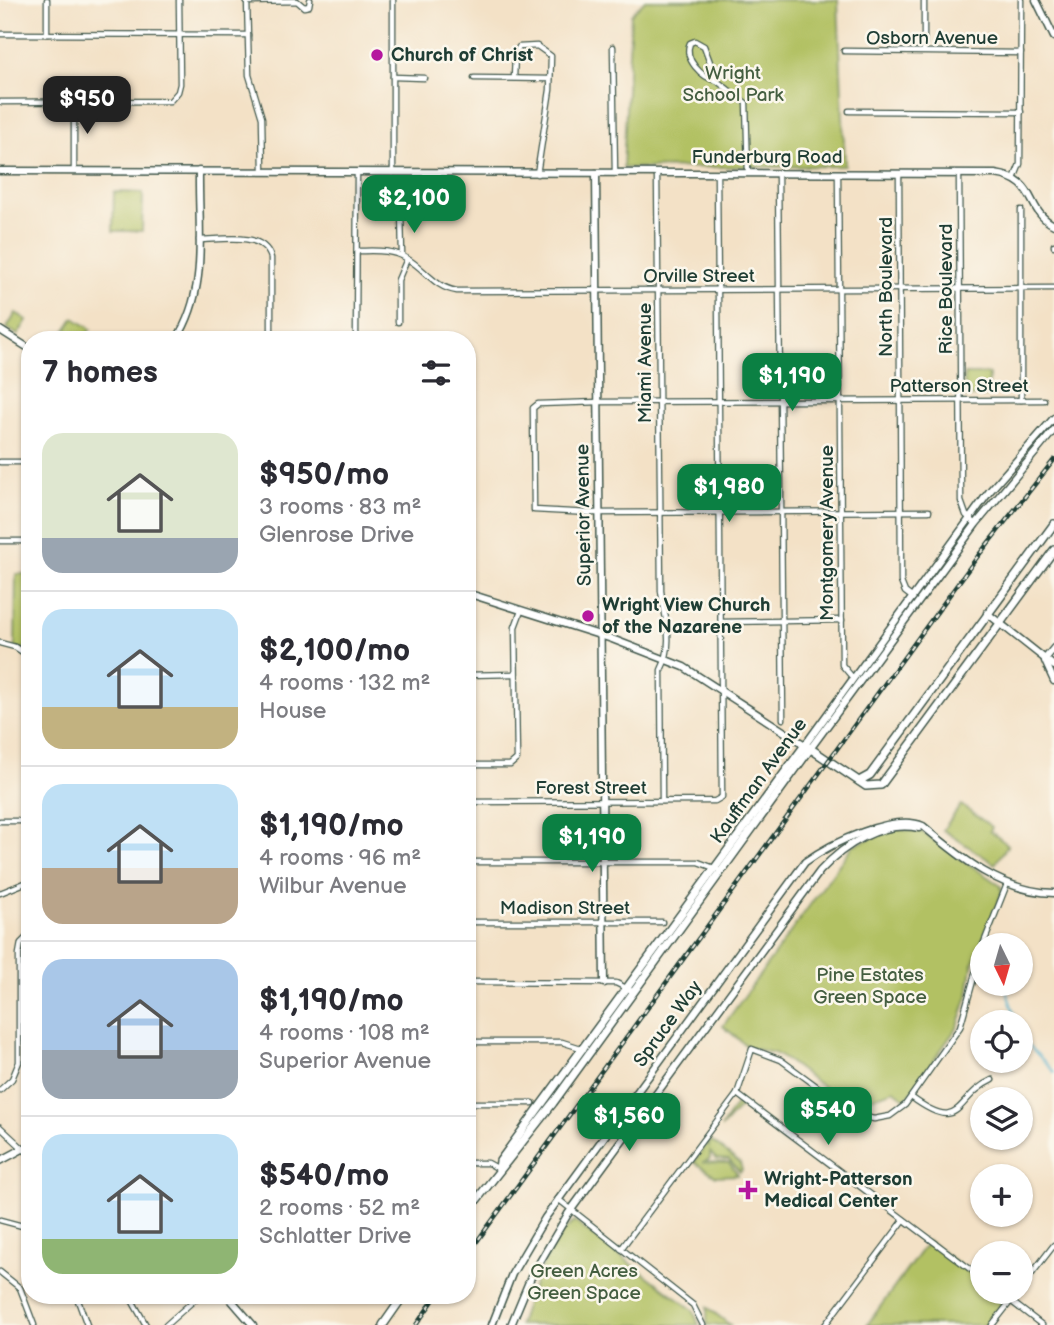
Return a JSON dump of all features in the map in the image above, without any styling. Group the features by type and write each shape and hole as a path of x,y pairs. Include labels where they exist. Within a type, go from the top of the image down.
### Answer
{"main road":[{"path":"859,781 870,775 1054,524"},
{"path":"808,747 870,787 881,785 1054,550"},
{"name":"Kauffman Avenue","path":"476,1200 499,1169 508,1162 808,747"},
{"path":"383,1325 398,1304"}],"street":[{"path":"47,0 47,34"},
{"path":"0,102 164,102 172,99 179,90 179,0"},
{"path":"263,172 262,118 250,83 247,1 297,1 304,7 309,6 310,0"},
{"path":"393,0 393,173"},
{"path":"923,0 924,51"},
{"path":"1021,0 1020,164 1014,178 1022,183 1042,216 1054,225"},
{"path":"1036,0 1054,37"},
{"path":"0,34 248,35"},
{"path":"718,81 704,46 695,41 690,43 687,52 690,60 710,80 718,81 747,103 748,173"},
{"path":"514,78 515,52 527,46 549,52 552,59 551,79 537,174"},
{"path":"613,47 615,173"},
{"name":"Osborn Avenue","path":"844,51 1021,52"},
{"path":"393,77 424,78"},
{"path":"474,78 551,79"},
{"path":"74,102 74,171"},
{"path":"849,111 1021,112"},
{"name":"Funderburg Road","path":"0,170 455,174 959,173 995,174 1014,178"},
{"path":"180,331 196,299 199,171"},
{"path":"356,331 357,173"},
{"name":"Superior Avenue","path":"596,173 604,983"},
{"name":"Miami Avenue","path":"657,173 660,592 669,631 666,660 661,670 662,801"},
{"path":"718,173 722,690"},
{"path":"778,173 783,719"},
{"name":"Rice Boulevard","path":"959,173 961,501 973,522"},
{"name":"Montgomery Avenue","path":"838,174 842,665 853,678"},
{"name":"North Boulevard","path":"899,174 902,585 911,597"},
{"path":"398,322 398,280 404,257 401,210"},
{"path":"1021,211 1021,400"},
{"path":"199,240 255,240 267,248 271,258 271,331"},
{"path":"357,251 382,251 404,257"},
{"name":"Orville Street","path":"404,257 434,283 448,289 598,291 1054,288"},
{"path":"0,330 21,343"},
{"name":"Patterson Street","path":"600,512 534,510 533,410 537,404 1044,400"},
{"name":"Kauffman Avenue","path":"808,747 920,600 1010,466 1054,418"},
{"name":"Kauffman Avenue","path":"808,747 911,597 1054,429"},
{"path":"0,462 21,462"},
{"path":"600,512 929,511"},
{"path":"0,541 21,541"},
{"path":"476,596 601,636 696,673 808,747"},
{"path":"911,597 920,600"},
{"path":"476,765 509,765 516,762 515,627 521,611"},
{"path":"987,613 1054,666"},
{"path":"721,622 842,620"},
{"path":"0,643 21,651"},
{"path":"1045,659 1054,648"},
{"path":"1045,659 1054,681"},
{"path":"476,675 516,674"},
{"name":"Forest Street","path":"476,802 715,802 723,795 722,690"},
{"path":"0,821 21,821"},
{"name":"Spruce Way","path":"492,1325 512,1274 558,1199 805,862 849,839 893,822 916,823 985,872 1007,884 1033,892 1054,893"},
{"name":"Spruce Way","path":"511,1325 531,1276 572,1209 831,859 846,846 890,828 905,825 930,832"},
{"path":"476,862 698,862 719,870"},
{"path":"988,933 1007,884"},
{"path":"0,893 21,885"},
{"name":"Madison Street","path":"476,922 662,922"},
{"path":"0,1090 12,1079 18,1066 21,943"},
{"path":"476,982 604,983 631,990"},
{"path":"621,1249 737,1094 752,1049 781,1060 863,1117 890,1116 902,1109 964,1020 970,996"},
{"path":"476,1042 562,1042 587,1050"},
{"path":"911,1097 930,1110 947,1114 962,1107 982,1084 992,1080"},
{"path":"737,1094 970,1269"},
{"path":"476,1103 533,1103"},
{"path":"0,1127 21,1143"},
{"path":"0,1161 21,1150"},
{"path":"476,1163 488,1163 499,1169"},
{"path":"558,1199 693,1305 703,1325"},
{"path":"0,1220 21,1226"},
{"path":"825,1325 904,1220"},
{"path":"1033,1272 1054,1245"},
{"path":"0,1272 21,1291"},
{"path":"26,1304 34,1325"},
{"path":"79,1304 87,1325"},
{"path":"134,1304 146,1325"},
{"path":"166,1325 190,1304"},
{"path":"235,1304 253,1325"},
{"path":"992,1325 1008,1304"},
{"path":"1016,1304 1042,1325"}],"green space":[{"name":"Wright School Park","path":"645,0 838,0 845,166 623,168 631,14"},
{"path":"114,192 143,193 142,231 113,231"},
{"path":"16,313 27,320 18,335 7,328"},
{"path":"74,318 91,329 90,331 65,331"},
{"path":"964,374 989,374 988,396 965,397"},
{"path":"16,574 21,574 21,650 15,647"},
{"path":"961,805 992,827 990,831 1008,845 995,864 943,830"},
{"name":"Pine Estates Green Space","path":"896,829 922,832 1001,886 1002,892 985,933 970,933 970,981 958,1026 906,1099 894,1090 871,1098 859,1093 851,1107 789,1062 774,1053 749,1048 723,1026 853,845"},
{"path":"736,1104 741,1104 766,1122 741,1106 721,1128"},
{"path":"710,1140 740,1163 742,1170 740,1172 729,1160 716,1159 710,1152 710,1159 703,1162 729,1163 738,1175 716,1176 694,1162 707,1143 709,1146"},
{"name":"Green Acres Green Space","path":"575,1222 693,1310 699,1325 519,1325 527,1300 549,1253 566,1229"},
{"path":"928,1241 970,1273 970,1304 1000,1304 989,1325 867,1325"},
{"path":"707,1307 730,1325 707,1325"}],"waterway":[{"path":"1008,996 1013,1010"},
{"path":"1033,1050 1054,1072"}],"railway":[{"path":"476,1243 978,556 1054,460"},
{"path":"416,1325 431,1304"}],"place":[{"name":"Church of Christ","path":"377,55"},
{"name":"Wright View Church of the Nazarene","path":"588,616"},
{"name":"Wright-Patterson Medical Center","path":"748,1190"}]}
